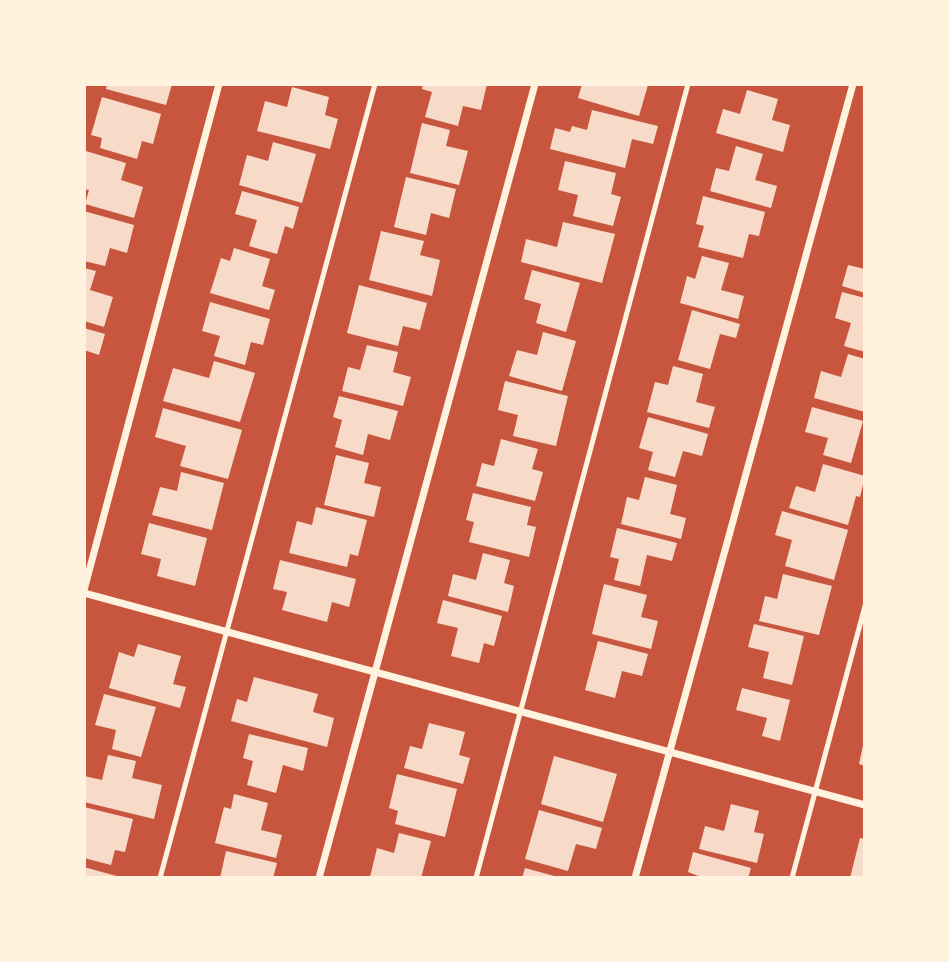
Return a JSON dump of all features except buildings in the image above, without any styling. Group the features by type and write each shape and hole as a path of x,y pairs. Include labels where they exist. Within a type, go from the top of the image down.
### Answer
{"street":[{"path":"219,84 84,592 865,805"},
{"path":"319,878 535,84"},
{"path":"635,878 853,84"}],"lane":[{"path":"160,878 375,84"},
{"path":"475,878 688,84"},
{"path":"792,878 865,606"}]}
